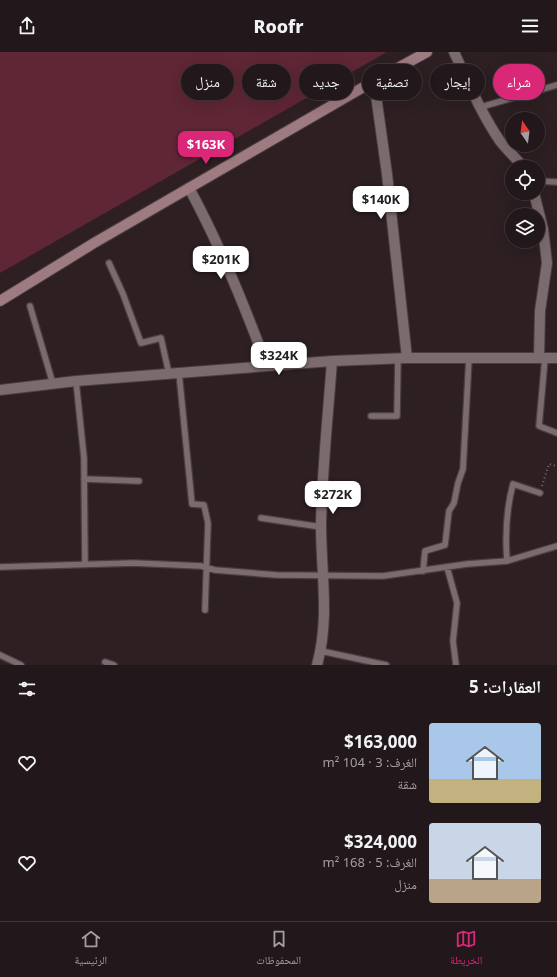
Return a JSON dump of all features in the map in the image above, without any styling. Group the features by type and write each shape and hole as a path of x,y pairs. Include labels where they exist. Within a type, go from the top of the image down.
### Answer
{"street":[{"path":"405,64 427,52"},
{"path":"454,52 481,107 500,141 517,160"},
{"path":"0,301 49,270 362,88"},
{"path":"377,100 387,174 402,358"},
{"path":"189,188 229,268 267,366"},
{"path":"536,200 543,229 547,263 540,311 542,358"},
{"path":"0,390 76,381 332,361 402,358 557,358"},
{"path":"317,665 321,652 324,576 321,527 332,361"}],"lane":[{"path":"481,107 557,85"},
{"path":"545,181 557,182"},
{"path":"109,263 123,294 141,343 161,338 174,373 192,504 204,505 208,523 205,610"},
{"path":"30,306 53,384"},
{"path":"370,416 397,416 402,358"},
{"path":"424,571 425,551 445,546 449,511 454,503 458,483 464,469 469,358"},
{"path":"542,358 539,426 557,433"},
{"path":"76,381 84,479 85,564"},
{"path":"84,479 139,481"},
{"path":"507,561 506,527 508,505 513,484 540,493"},
{"path":"261,518 321,527"},
{"path":"0,567 85,564 180,564 236,572 324,576 384,576 487,561 507,561 557,546"},
{"path":"447,567 457,603 453,641 456,665"},
{"path":"321,652 386,665"},
{"path":"0,655 21,665"},
{"path":"105,662 114,665"}],"path":[{"path":"540,493 549,464 557,466"}],"shaded area":[{"path":"0,52 387,52 366,64 362,64 362,66 354,71 354,64 299,64 299,100 303,100 0,273"}]}
